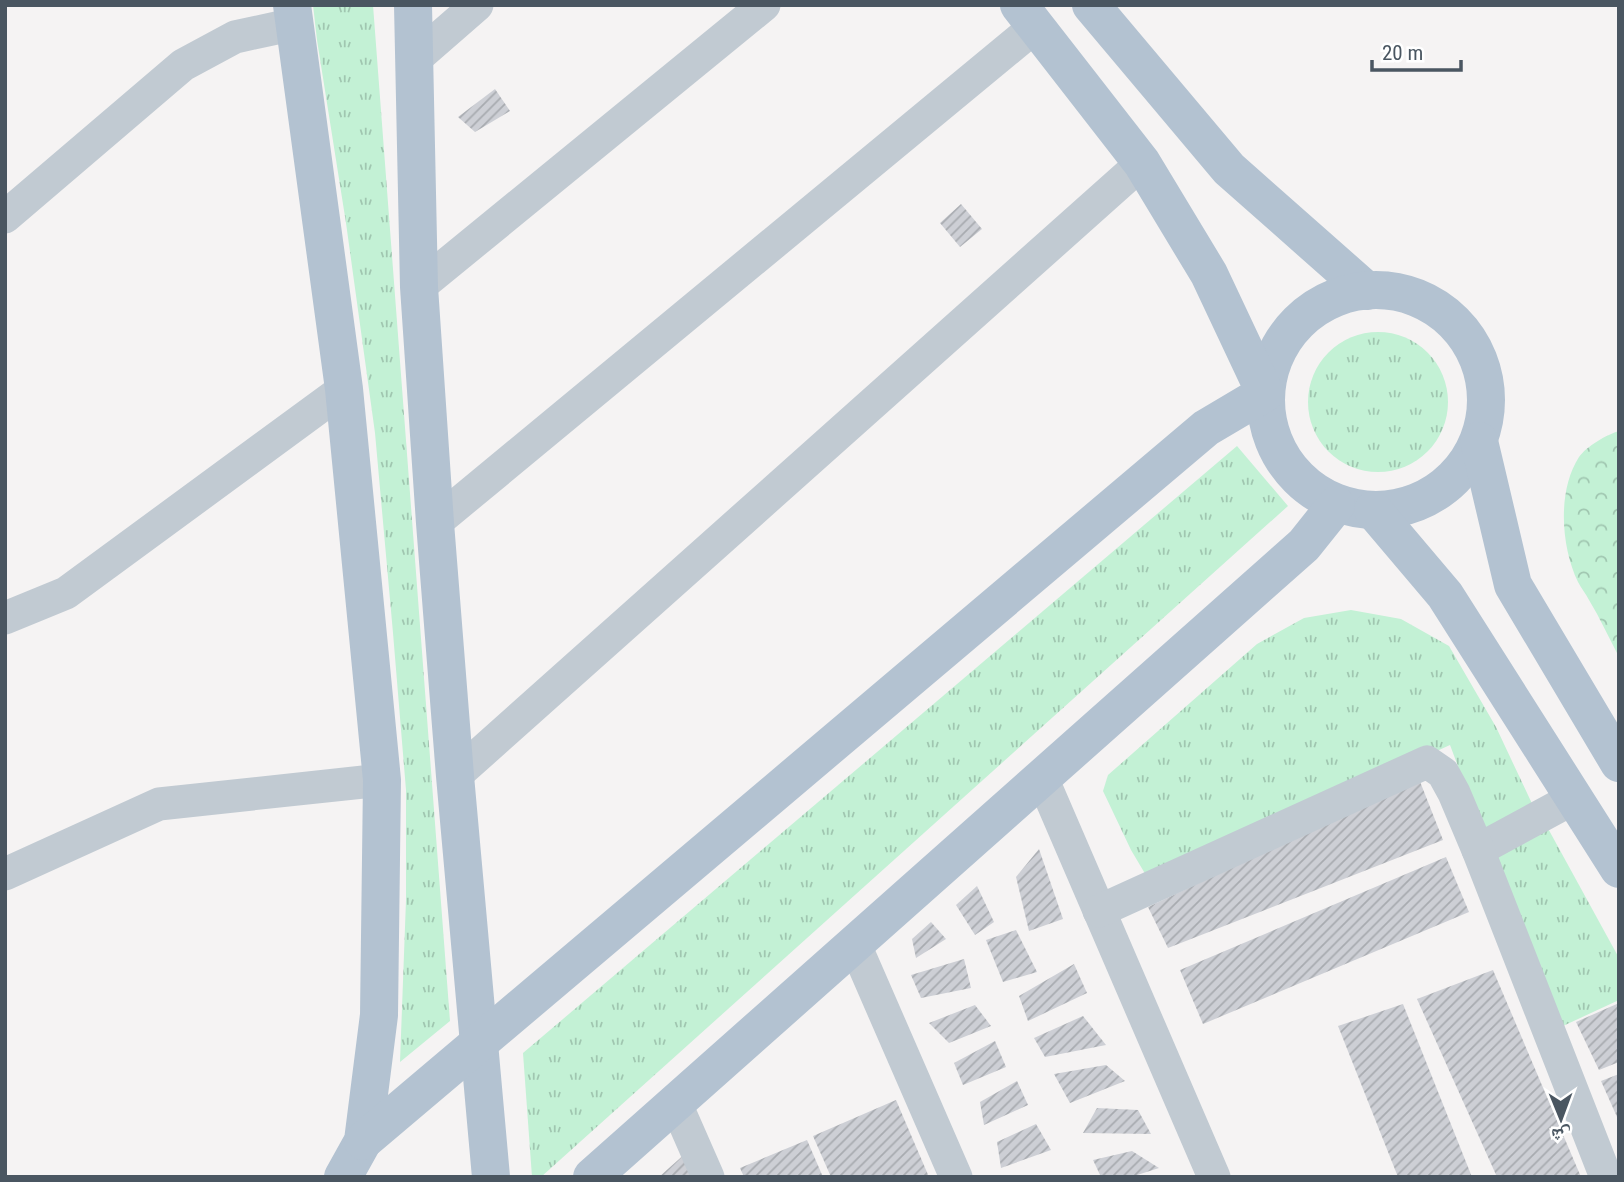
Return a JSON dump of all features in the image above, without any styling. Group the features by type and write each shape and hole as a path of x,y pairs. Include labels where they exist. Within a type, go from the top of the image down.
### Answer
{"main road":[{"path":"413,5 419,287 455,776 491,1177"},
{"path":"1091,5 1229,169 1367,291"},
{"path":"292,11 344,389 382,780 379,1014 363,1141"},
{"path":"1027,15 1142,163 1209,274 1265,393 1269,428 1283,459 1305,484 1354,508 1445,594 1619,869"},
{"path":"343,1177 363,1141 479,1042 1206,428 1265,393 1273,359 1291,329 1317,306 1349,293 1384,289 1418,297 1448,314 1471,341 1484,373 1485,384 1487,407 1479,441 1462,470 1437,492 1406,506 1354,508 1304,545 592,1177"},
{"path":"1479,441 1513,586 1619,763"}],"street":[{"path":"415,59 477,5"},
{"path":"419,287 764,5"},
{"path":"5,217 184,65 292,11"},
{"path":"435,523 1027,15"},
{"path":"455,776 1142,163"},
{"path":"5,618 66,593 344,389"},
{"path":"1099,911 1427,762 1443,773 1454,793 1606,1177"},
{"path":"1042,778 1214,1177"},
{"path":"5,874 159,804 382,780"},
{"path":"1478,850 1574,798"},
{"path":"855,945 956,1177"},
{"path":"676,1104 708,1177"}],"green space":[{"path":"313,5 373,5 450,1021 400,1062 406,900 406,790 375,433"},
{"path":"1378,332 1405,338 1427,353 1442,375 1448,402 1442,429 1427,451 1405,466 1378,472 1351,466 1329,451 1314,429 1308,402 1314,375 1329,353 1351,338"},
{"path":"1619,431 1619,657 1572,568 1564,519 1567,486 1579,457 1597,441"},
{"path":"1237,446 1288,506 541,1177 532,1177 523,1053"},
{"path":"1351,610 1401,619 1449,646 1496,727 1535,810 1485,838 1450,745 1150,882 1131,850 1103,791 1108,775 1257,644 1304,618"},
{"path":"1545,823 1619,958 1619,1000 1563,1026 1489,854"}],"building":[{"path":"495,89 510,111 475,132 458,117"},
{"path":"961,204 982,229 960,247 940,223"},
{"path":"1419,779 1443,840 1168,948 1148,907"},
{"path":"1039,849 1063,919 1029,931 1016,877"},
{"path":"1446,857 1469,912 1203,1024 1180,970"},
{"path":"977,886 994,922 975,935 956,905"},
{"path":"931,922 946,939 916,958 912,939"},
{"path":"1016,930 1037,972 1003,982 986,940"},
{"path":"964,959 971,988 921,998 911,975"},
{"path":"1074,964 1087,993 1028,1021 1019,996"},
{"path":"1493,970 1581,1177 1497,1177 1417,999"},
{"path":"1619,1003 1619,1062 1599,1070 1576,1022"},
{"path":"1403,1004 1472,1177 1398,1177 1338,1026"},
{"path":"975,1005 991,1026 949,1043 929,1023"},
{"path":"1083,1016 1106,1045 1045,1057 1034,1038"},
{"path":"995,1041 1006,1067 963,1085 954,1063"},
{"path":"1106,1065 1125,1081 1070,1103 1054,1074"},
{"path":"1619,1074 1619,1116 1617,1117 1601,1081"},
{"path":"1017,1081 1028,1105 984,1125 980,1102"},
{"path":"896,1100 929,1177 831,1177 813,1136"},
{"path":"1097,1108 1138,1110 1151,1134 1083,1133"},
{"path":"1036,1124 1051,1150 1001,1168 997,1142"},
{"path":"807,1140 823,1177 744,1177 740,1168"},
{"path":"1132,1151 1159,1168 1131,1177 1101,1177 1093,1160"},
{"path":"687,1152 698,1177 659,1177"}]}
